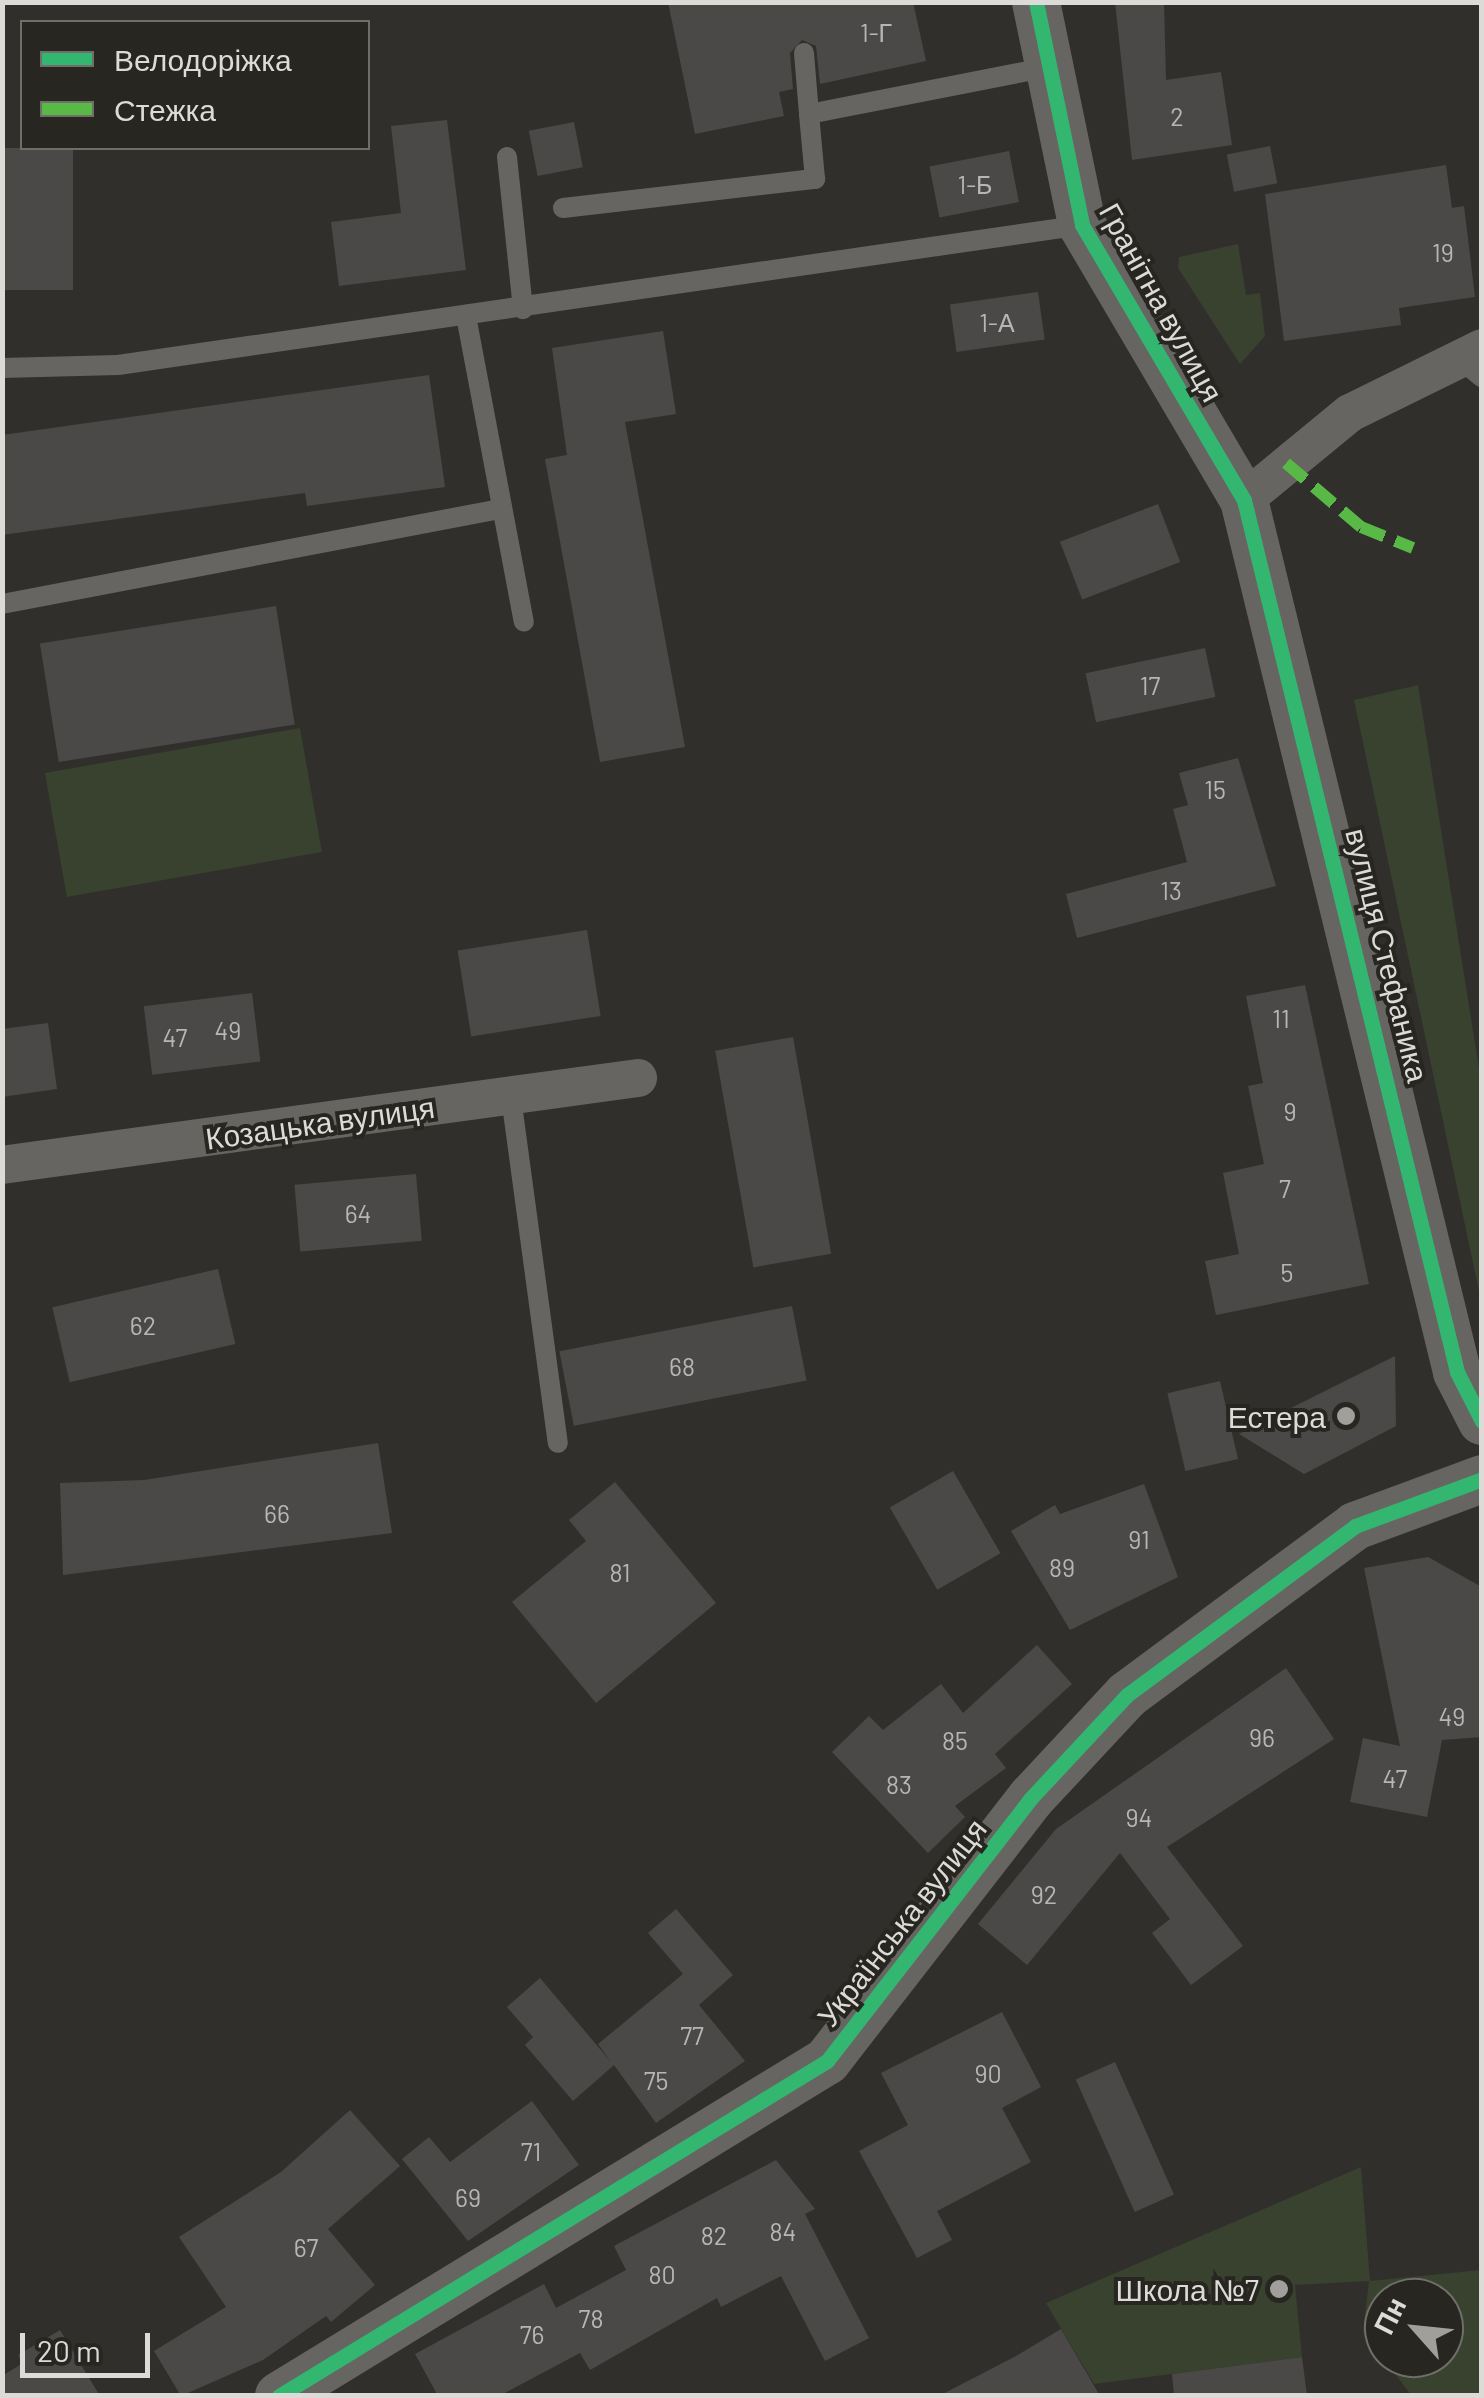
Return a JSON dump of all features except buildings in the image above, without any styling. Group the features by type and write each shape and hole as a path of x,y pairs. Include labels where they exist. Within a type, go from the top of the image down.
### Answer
{"street":[{"name":"Гранітна вулиця","path":"1036,2 1082,226 1244,500"},
{"path":"1244,500 1312,437 1473,361"},
{"name":"вулиця Стефаника","path":"1244,500 1457,1372 1482,1421"},
{"name":"Козацька вулиця","path":"2,1165 638,1078"},
{"name":"Українська вулиця","path":"279,2396 827,2061 1031,1798 1127,1696 1355,1526 1482,1479"}],"lane":[{"path":"563,208 816,180 804,53"},
{"path":"808,114 1049,67"},
{"path":"507,157 523,309"},
{"path":"2,368 118,365 1082,226"},
{"path":"466,316 524,622"},
{"path":"2,604 500,509"},
{"path":"511,1097 558,1444"}],"green space":[{"path":"1238,244 1246,295 1260,293 1265,336 1240,364 1178,268 1179,257"},
{"path":"1418,685 1481,1081 1481,1301 1354,700"},
{"path":"300,728 322,852 67,897 45,773"},
{"path":"1361,2167 1370,2278 1295,2285 1302,2357 1094,2384 1046,2303"},
{"path":"1481,2270 1481,2395 1411,2395 1398,2378 1464,2378 1464,2278 1400,2278"}],"marked path":[{"path":"1286,463 1361,527 1413,548"}],"cycle path":[{"path":"1036,2 1082,225 1244,500 1457,1372 1482,1421"},
{"path":"279,2396 827,2061 1031,1798 1127,1695 1355,1526 1482,1479"}],"place":[{"name":"Естера","path":"1346,1416"},
{"name":"Школа №7","path":"1279,2289"}]}
